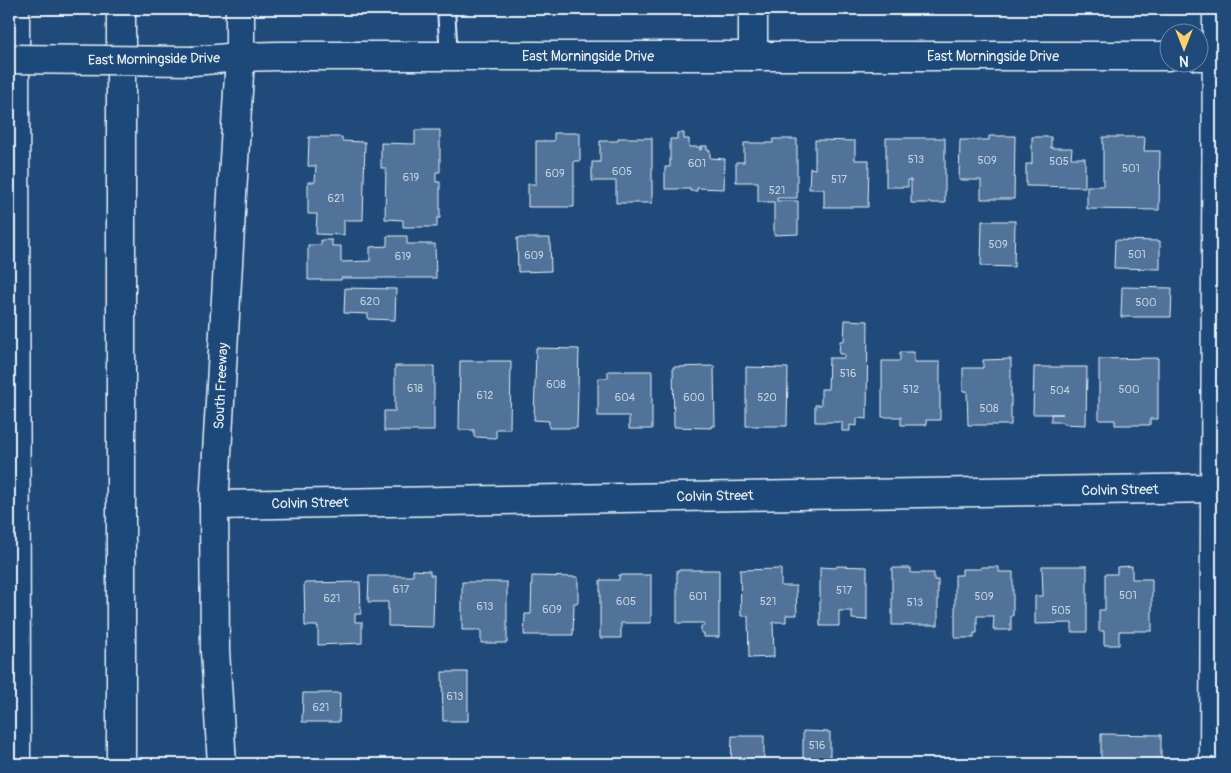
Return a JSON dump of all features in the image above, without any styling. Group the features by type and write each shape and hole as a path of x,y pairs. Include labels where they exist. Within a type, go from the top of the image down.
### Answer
{"main road":[{"path":"15,9 16,764"},
{"path":"120,9 121,764"},
{"path":"120,150 133,9"},
{"name":"South Freeway","path":"222,764 215,651 214,505 240,57 240,9"},
{"path":"753,9 753,56"},
{"path":"1214,764 1215,488 1212,56 1216,9"},
{"name":"East Morningside Drive","path":"9,59 194,61 240,57 1158,56"},
{"name":"Colvin Street","path":"214,505 1215,488"}],"lane":[{"path":"446,9 449,56"}],"building":[{"path":"415,130 440,130 440,172 436,172 436,182 440,182 440,218 437,218 437,227 403,227 403,220 385,219 386,168 381,168 381,143 415,144"},
{"path":"554,133 580,133 580,161 574,161 574,207 528,207 528,184 536,184 536,141 554,141"},
{"path":"677,133 684,133 684,139 689,139 689,147 700,147 701,150 701,146 707,146 707,150 710,150 710,158 725,159 724,189 697,188 697,191 690,191 690,189 665,189 665,167 670,167 670,139 677,139"},
{"path":"989,136 1015,136 1014,199 981,199 981,180 959,180 960,140 989,140"},
{"path":"309,137 342,137 342,141 365,142 363,220 344,220 344,235 316,234 317,214 308,214 308,182 315,182 316,166 308,166"},
{"path":"1032,137 1051,137 1051,148 1072,148 1071,158 1085,158 1085,187 1026,186 1026,164 1032,164"},
{"path":"1103,137 1145,137 1144,151 1160,151 1159,210 1087,209 1087,186 1103,186"},
{"path":"618,138 652,138 652,203 616,203 616,181 592,181 592,162 600,162 600,141 618,141"},
{"path":"886,138 945,138 945,203 911,203 911,180 908,180 908,187 886,187"},
{"path":"773,139 797,139 797,198 777,198 777,201 798,201 798,234 774,235 774,202 758,202 758,182 736,182 736,162 744,162 744,143 773,143"},
{"path":"815,140 855,141 855,160 869,160 868,207 824,207 824,189 809,189 810,168 815,169"},
{"path":"982,221 1015,221 1014,267 981,266"},
{"path":"387,236 407,236 407,244 435,244 436,278 308,280 308,245 321,245 321,240 332,240 332,246 341,246 341,262 370,261 370,247 387,246"},
{"path":"517,238 550,238 551,271 518,272"},
{"path":"1115,240 1160,241 1160,269 1114,268"},
{"path":"1122,287 1172,288 1171,317 1121,317"},
{"path":"345,288 396,289 395,320 368,319 368,314 344,313"},
{"path":"845,320 868,321 867,419 857,418 857,426 850,425 850,431 842,431 842,422 815,422 815,405 821,405 821,389 828,389 829,358 844,358 844,354 839,354 840,341 844,341"},
{"path":"536,348 579,349 577,428 549,428 549,421 534,420"},
{"path":"900,352 914,352 914,362 940,362 940,420 926,420 926,425 901,425 901,417 882,417 882,361 900,361"},
{"path":"1158,358 1158,419 1150,419 1150,425 1115,425 1115,420 1099,420 1099,359"},
{"path":"1011,359 1011,425 968,425 967,391 963,391 963,368 983,368 983,360"},
{"path":"460,361 511,361 510,429 496,429 496,438 474,437 474,430 459,430"},
{"path":"395,366 434,366 434,431 384,431 384,411 395,411"},
{"path":"714,366 715,426 711,426 711,428 674,427 673,367"},
{"path":"746,367 788,368 787,426 746,426"},
{"path":"1034,367 1087,367 1086,425 1051,422 1051,414 1033,414"},
{"path":"608,371 652,371 652,429 629,429 629,416 598,416 598,378 608,378"},
{"path":"837,566 867,567 867,620 852,619 852,611 839,611 839,626 820,626 820,567 836,568"},
{"path":"1042,566 1087,566 1087,632 1072,632 1072,623 1035,624 1035,596 1043,596"},
{"path":"1132,566 1132,579 1152,579 1152,631 1119,631 1119,645 1104,645 1104,631 1099,631 1099,610 1105,610 1105,574 1117,574 1117,567"},
{"path":"981,567 999,567 999,572 1013,572 1013,616 1011,616 1011,630 993,630 994,616 977,616 977,633 974,633 974,638 955,638 955,575 962,575 962,569 981,569"},
{"path":"892,568 911,568 911,573 934,573 934,580 938,580 938,625 892,625"},
{"path":"781,569 781,586 796,586 797,615 786,615 786,622 773,622 774,657 749,658 748,616 741,616 740,570"},
{"path":"413,570 430,571 430,575 434,575 433,627 388,626 388,602 368,602 369,576 413,576"},
{"path":"677,570 719,570 719,637 704,637 704,633 701,633 701,626 704,626 704,623 677,623"},
{"path":"619,575 651,575 651,623 621,623 621,638 600,638 600,580 619,580"},
{"path":"532,576 578,577 578,603 574,603 573,635 524,635 525,614 531,614"},
{"path":"360,582 361,614 355,614 355,622 362,622 362,643 318,645 318,626 305,626 304,583"},
{"path":"462,582 507,582 507,643 481,643 481,630 462,630"},
{"path":"442,672 468,672 468,721 443,721"},
{"path":"303,693 340,693 339,722 302,722"},
{"path":"803,731 830,732 830,758 834,758 834,764 803,764"},
{"path":"1101,734 1161,735 1161,764 1101,763"},
{"path":"732,736 764,736 764,764 731,764"}]}
